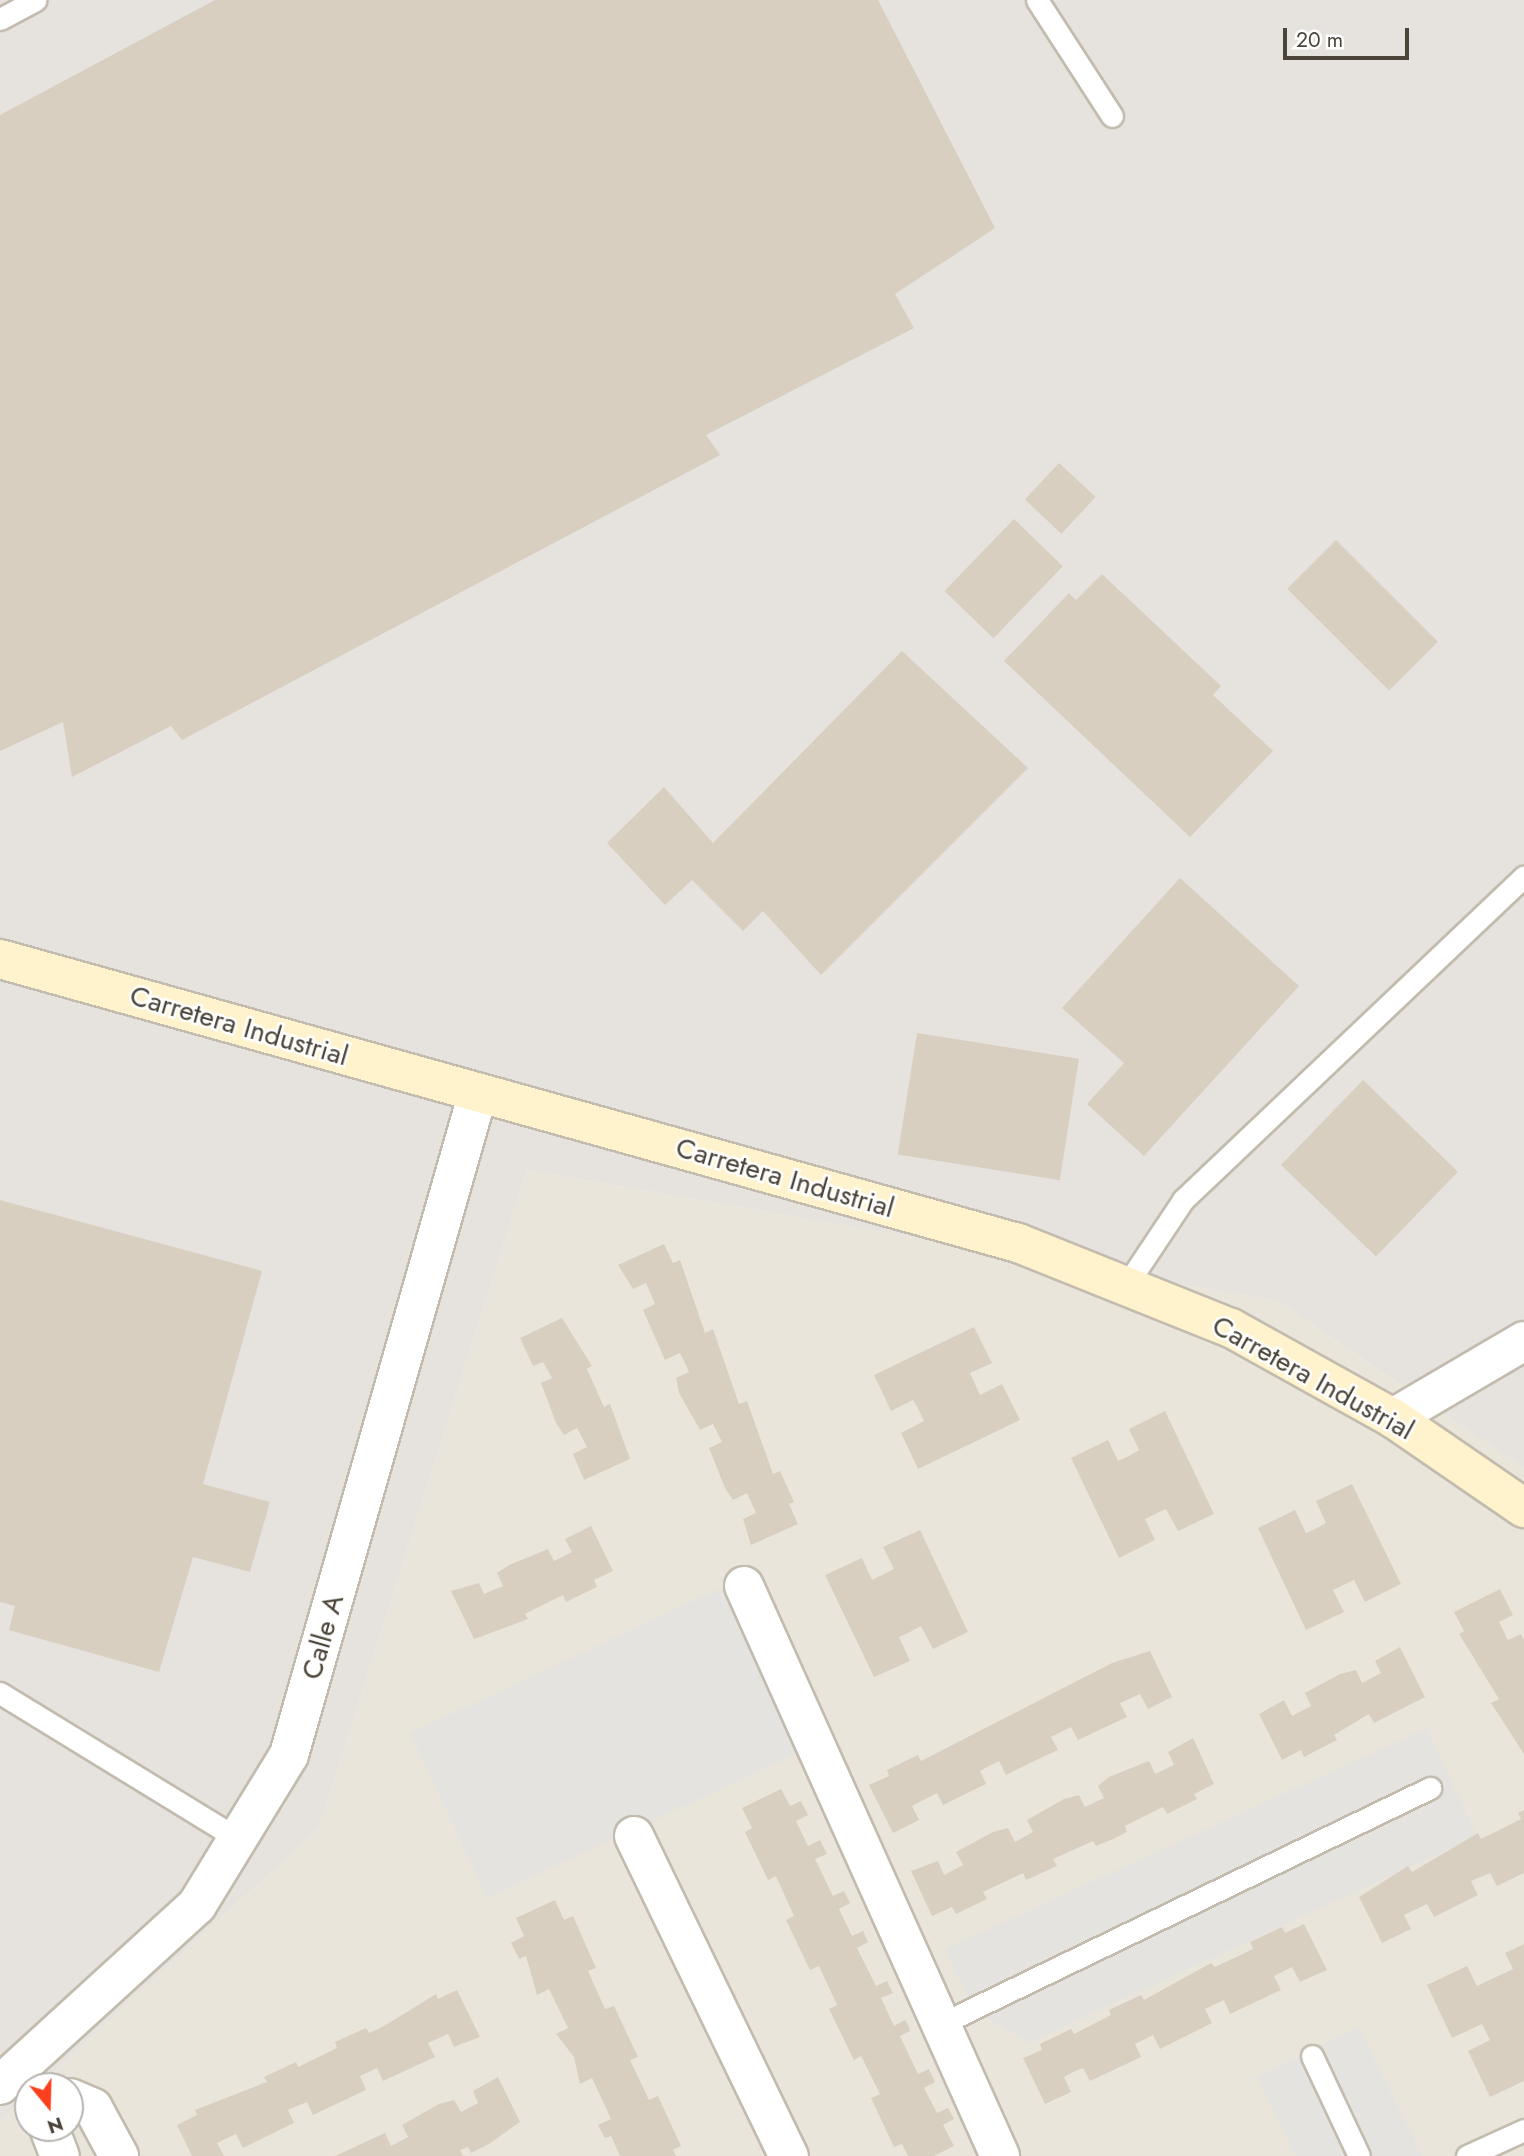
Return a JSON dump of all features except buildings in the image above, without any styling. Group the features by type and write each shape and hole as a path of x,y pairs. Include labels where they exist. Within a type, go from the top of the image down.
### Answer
{"street":[{"name":"Carretera Industrial","path":"0,959 1018,1242 1231,1328 1393,1418 1524,1508"},
{"name":"Calle A","path":"40,2072 197,1905 289,1755 478,1093"},
{"path":"1393,1418 1524,1341"},
{"path":"744,1586 943,2023 1000,2156"},
{"path":"634,1836 789,2156"},
{"path":"84,2104 93,2108 120,2156"}],"lane":[{"path":"0,19 35,0"},
{"path":"1037,0 1112,116"},
{"path":"1127,1284 1183,1200 1524,876"},
{"path":"0,1693 237,1839"},
{"path":"943,2023 1430,1788"},
{"path":"1312,2056 1359,2156"},
{"path":"1467,2156 1524,2130"}],"shaded area":[{"path":"0,0 1524,0 1524,1468 1278,1301 527,1170 319,1828 53,2072 14,2072 14,2108 0,2121"},
{"path":"527,1170 1278,1301 1524,1468 1524,2156 0,2156 0,2121 14,2108 14,2142 84,2142 84,2072 53,2072 319,1828"},
{"path":"721,1588 798,1753 487,1898 410,1733"},
{"path":"1427,1728 1477,1836 1028,2043 973,2009 945,1949"},
{"path":"1359,2027 1422,2156 1296,2156 1257,2077"}]}
